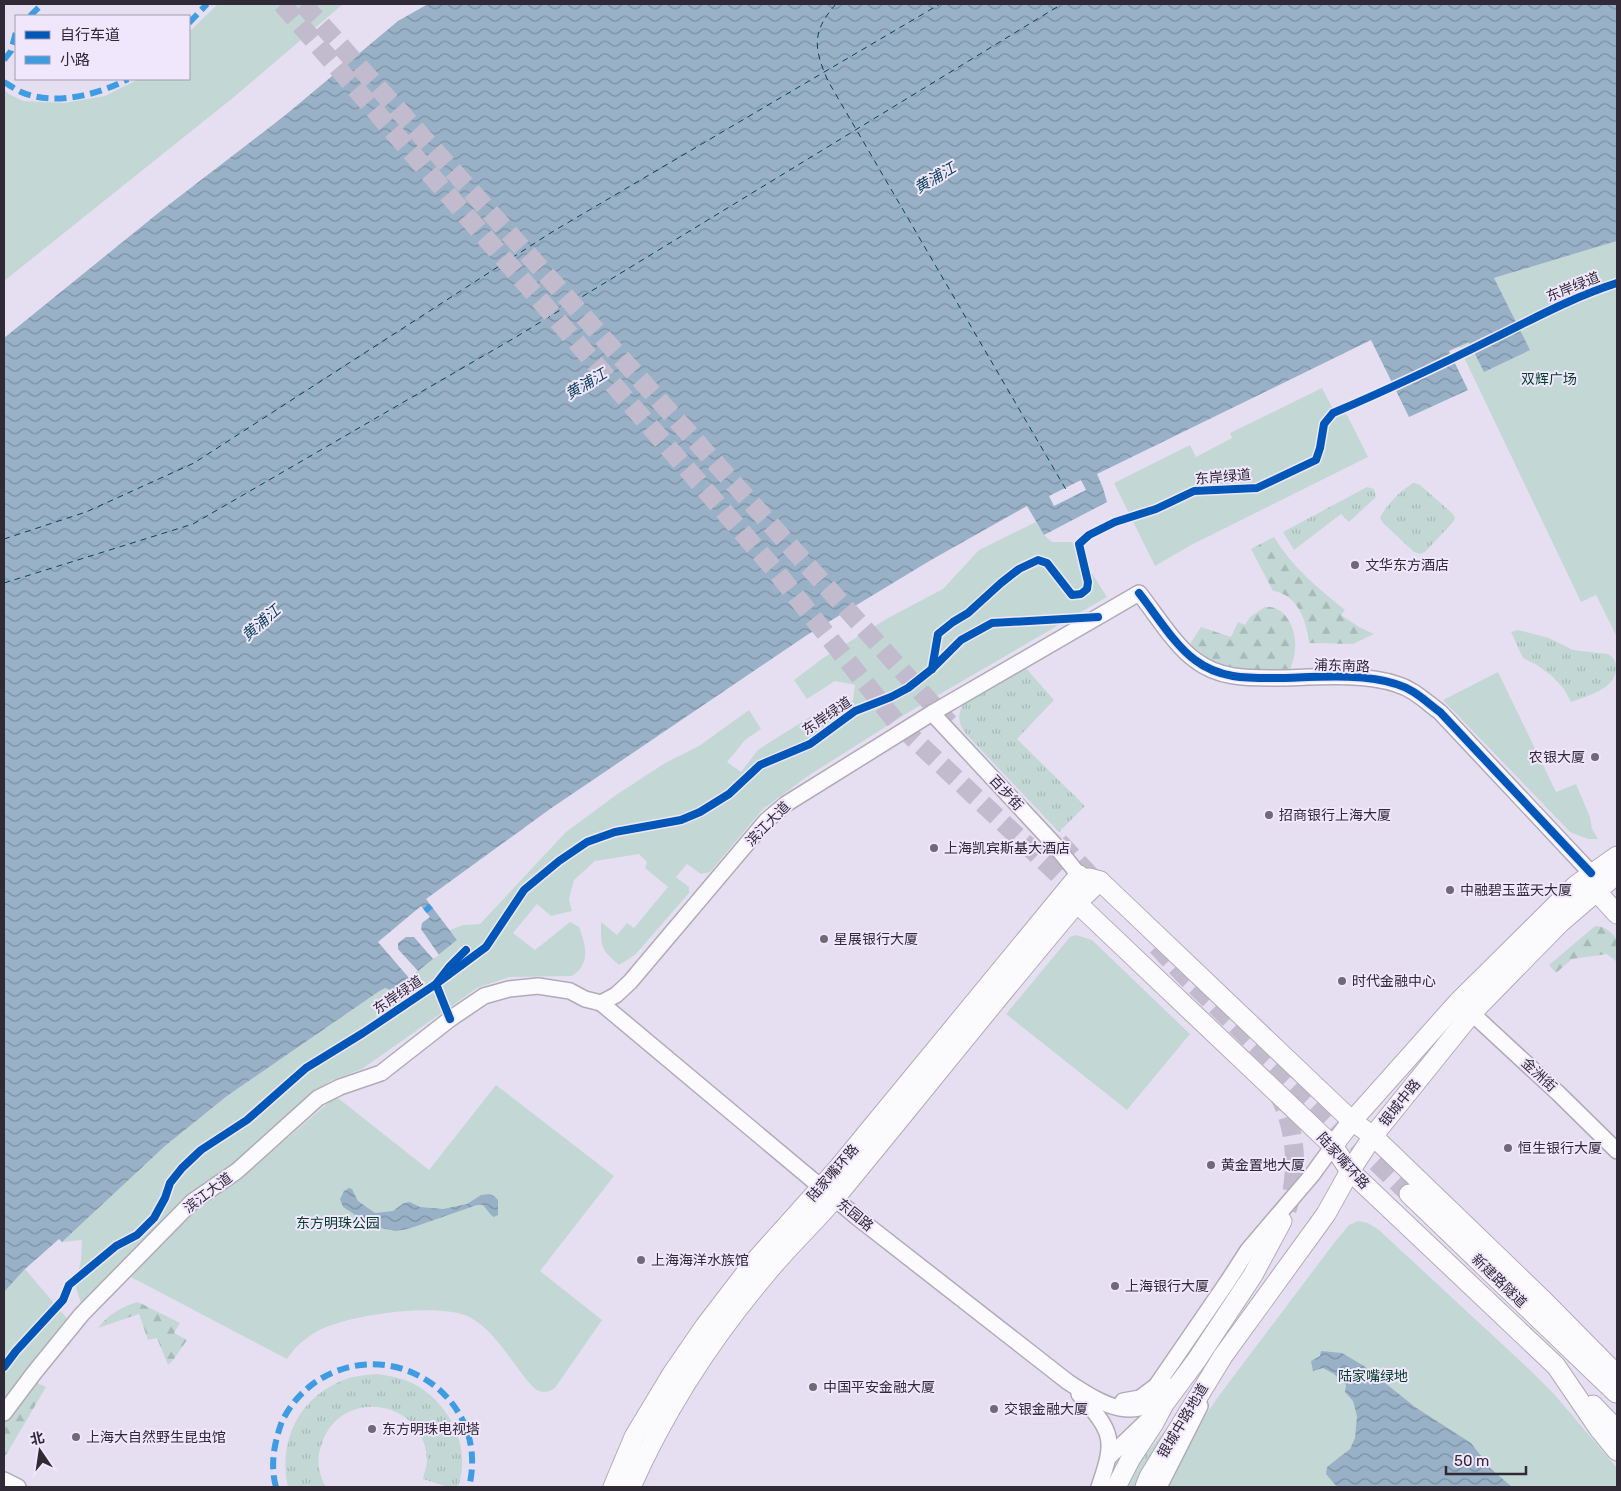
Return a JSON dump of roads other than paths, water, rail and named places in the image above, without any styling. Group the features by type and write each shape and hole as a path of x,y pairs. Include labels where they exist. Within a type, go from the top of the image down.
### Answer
{"main road":[{"name":"银城中路","path":"1332,1146 1352,1121 1465,1007 1576,885 1594,882 1617,856"},
{"path":"1077,902 1079,875 1100,881 1352,1121 1373,1136 1541,1298 1617,1388"},
{"name":"陆家嘴环路","path":"613,1487 634,1437 688,1350 754,1262 827,1192 839,1167 1079,875"},
{"path":"1594,882 1615,879"},
{"name":"陆家嘴环路","path":"631,1487 661,1425 702,1359 827,1192 1077,902 1100,881"},
{"name":"浦东南路","path":"1594,882 1617,914"},
{"name":"陆家嘴环路","path":"1077,902 1332,1146 1350,1170 1556,1366 1599,1429 1617,1451"},
{"name":"银城中路","path":"1223,1356 1326,1214 1350,1170 1465,1007"},
{"name":"新建路隧道","path":"1409,1194 1589,1368 1617,1388"},
{"path":"1164,1404 1196,1361 1253,1275 1269,1249 1282,1221"},
{"name":"银城中路地道","path":"1145,1487 1149,1477 1223,1356"},
{"path":"1556,1366 1617,1430"},
{"name":"新建路隧道","path":"1589,1368 1603,1399 1617,1417"},
{"name":"银城中路地道","path":"1116,1487 1131,1458 1164,1404"}],"street":[{"name":"滨江大道","path":"4,1413 82,1314 192,1202 237,1171 318,1098 340,1087 381,1073 484,996 496,992 538,986 570,991 585,999 601,1003 616,995 630,982 766,822 786,804 932,713 1139,593"},
{"name":"浦东南路","path":"1139,593 1183,649 1195,661 1225,675 1241,678 1321,677 1371,679 1396,684 1419,695 1440,712 1594,882"},
{"name":"百步街","path":"932,713 1054,844 1079,875"},
{"name":"东园路","path":"601,1003 827,1192 1068,1382"},
{"name":"金洲街","path":"1465,1007 1617,1151"},
{"path":"1068,1382 1121,1401 1140,1398 1156,1386 1248,1250 1312,1175 1332,1146"},
{"path":"1159,1487 1191,1426 1223,1356"},
{"path":"1068,1382 1106,1404 1117,1408 1136,1409 1155,1401 1180,1372 1196,1361"},
{"path":"1068,1382 1100,1417 1109,1436 1109,1457 1099,1487"},
{"path":"1109,1457 1164,1404"},
{"path":"4,1480 18,1487"}],"water":[{"name":"黄浦江","path":"428,4 1617,4 1617,241 1494,278 1530,350 1484,372 1469,342 1449,351 1468,390 1409,417 1371,340 1097,474 1107,502 1044,535 1027,506 931,560 807,635 550,809 426,899 457,940 393,991 385,988 378,992 227,1096 165,1146 62,1242 59,1239 25,1269 4,1292 4,338 162,210 283,117 398,21"},
{"path":"349,1188 352,1189 358,1201 375,1213 393,1211 404,1203 410,1202 420,1207 443,1209 467,1204 481,1195 489,1194 498,1200 498,1215 494,1217 483,1205 477,1205 408,1229 396,1231 381,1228 363,1220 343,1207 340,1199 344,1191"},
{"path":"1321,1351 1342,1353 1364,1366 1415,1407 1471,1443 1491,1469 1512,1487 1337,1487 1326,1474 1327,1467 1350,1449 1355,1438 1357,1416 1353,1401 1345,1392 1346,1385 1334,1374 1323,1368 1313,1371 1311,1361 1320,1356"}],"tunnel":[{"path":"282,4 775,570 897,723 1081,896"},
{"path":"303,4 949,723"},
{"path":"1059,842 1100,886"},
{"path":"1157,946 1184,975 1409,1194"},
{"path":"1277,1091 1288,1119 1294,1149 1294,1180 1287,1210"}],"place":[{"name":"文华东方酒店","path":"1355,565"},
{"name":"农银大厦","path":"1595,757"},
{"name":"招商银行上海大厦","path":"1269,815"},
{"name":"上海凯宾斯基大酒店","path":"934,848"},
{"name":"中融碧玉蓝天大厦","path":"1450,890"},
{"name":"星展银行大厦","path":"824,939"},
{"name":"时代金融中心","path":"1342,981"},
{"name":"恒生银行大厦","path":"1508,1148"},
{"name":"黄金置地大厦","path":"1211,1165"},
{"name":"上海海洋水族馆","path":"641,1260"},
{"name":"上海银行大厦","path":"1115,1286"},
{"name":"中国平安金融大厦","path":"813,1387"},
{"name":"交银金融大厦","path":"994,1409"},
{"name":"东方明珠电视塔","path":"372,1429"},
{"name":"上海大自然野生昆虫馆","path":"76,1437"}],"park label":[{"name":"双辉广场","path":"1549,379"},
{"name":"东方明珠公园","path":"338,1223"},
{"name":"陆家嘴绿地","path":"1373,1376"}]}
